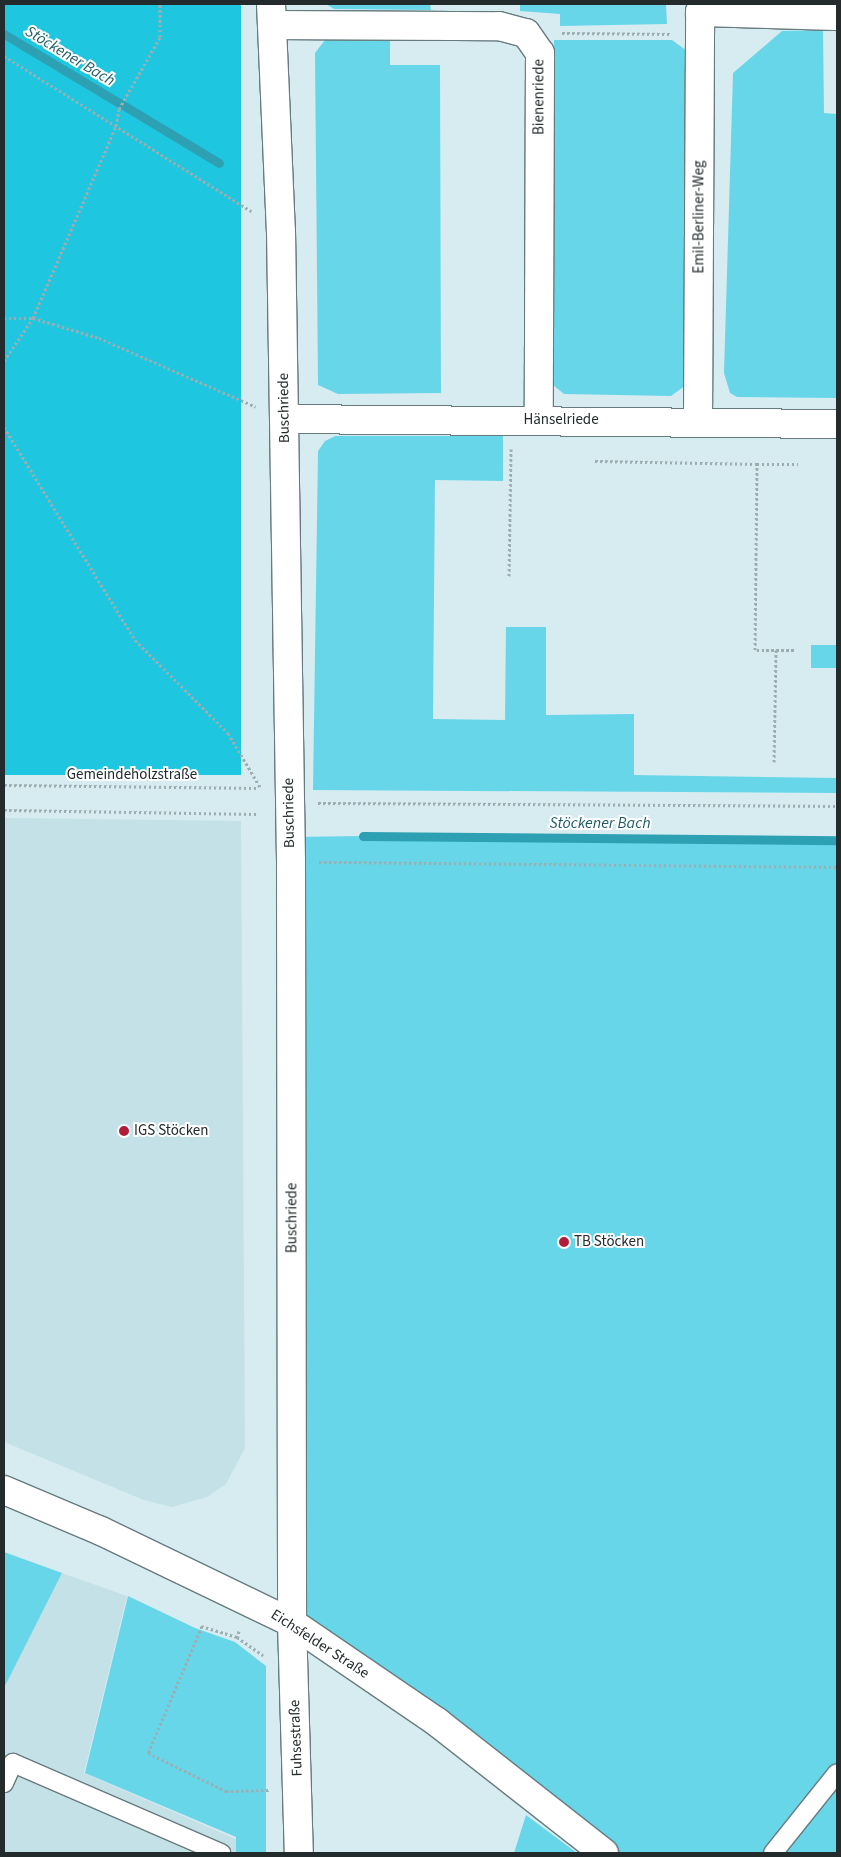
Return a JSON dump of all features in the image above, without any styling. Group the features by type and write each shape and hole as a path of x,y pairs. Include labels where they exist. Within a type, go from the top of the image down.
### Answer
{"street":[{"path":"272,14 499,26 526,33"},
{"name":"Buschriede","path":"272,14 281,231 291,861 292,1623"},
{"path":"700,24 837,16"},
{"name":"Emil-Berliner-Weg","path":"698,422 700,24"},
{"name":"Bienenriede","path":"526,33 540,53 539,420"},
{"name":"Hänselriede","path":"284,420 539,420 837,424"},
{"name":"Eichsfelder Straße","path":"4,1490 101,1531 292,1623 437,1722 604,1853"},
{"name":"Fuhsestraße","path":"292,1623 299,1853"}],"lane":[{"path":"4,1783 13,1762 221,1853"},
{"path":"773,1853 837,1773"}],"path":[{"path":"4,361 33,318 116,126 119,109 160,37 160,4"},
{"path":"526,33 700,24"},
{"path":"4,56 281,231"},
{"path":"4,318 33,318 99,338 284,420"},
{"path":"509,576 511,420"},
{"name":"Gemeindeholzstraße","path":"4,427 135,640 228,734 260,788 4,785"},
{"path":"595,461 798,464"},
{"path":"757,464 755,650 794,650"},
{"path":"774,762 776,650"},
{"path":"312,803 837,806"},
{"path":"4,810 259,814"},
{"path":"291,861 837,867"},
{"path":"236,1637 202,1626 148,1753 226,1791 276,1789"}],"shaded area":[{"path":"4,4 241,4 241,775 4,775"},
{"path":"326,4 430,4 431,10 334,9"},
{"path":"520,4 666,4 667,24 560,26 560,14 520,11"},
{"path":"823,30 824,113 837,114 837,398 737,397 730,393 724,373 733,73 782,31"},
{"path":"390,39 390,65 440,65 441,393 338,394 318,385 315,53 325,40"},
{"path":"554,40 672,40 687,51 686,385 671,396 564,394 553,385"},
{"path":"335,436 503,436 503,481 435,480 433,719 505,720 506,627 546,627 546,715 634,714 634,775 837,778 837,793 313,790 318,451 325,441"},
{"path":"811,645 837,645 837,668 811,668"},
{"name":"IGS Stöcken","path":"4,818 241,821 245,1448 226,1484 207,1497 172,1507 144,1500 4,1442"},
{"name":"TB Stöcken","path":"291,837 837,840 837,1853 604,1853 292,1623"},
{"path":"4,1552 62,1573 4,1688"},
{"path":"62,1573 127,1596 84,1773 236,1839 236,1853 4,1853 4,1688"},
{"path":"128,1596 195,1628 235,1642 266,1666 266,1853 236,1853 236,1837 85,1773"},
{"path":"526,1815 577,1853 514,1853"}],"waterway":[{"name":"Stöckener Bach","path":"4,34 121,104"},
{"name":"Stöckener Bach","path":"123,105 219,163"},
{"name":"Stöckener Bach","path":"363,836 837,840"}],"place":[{"name":"IGS Stöcken","path":"124,1131"},
{"name":"TB Stöcken","path":"564,1242"}]}
